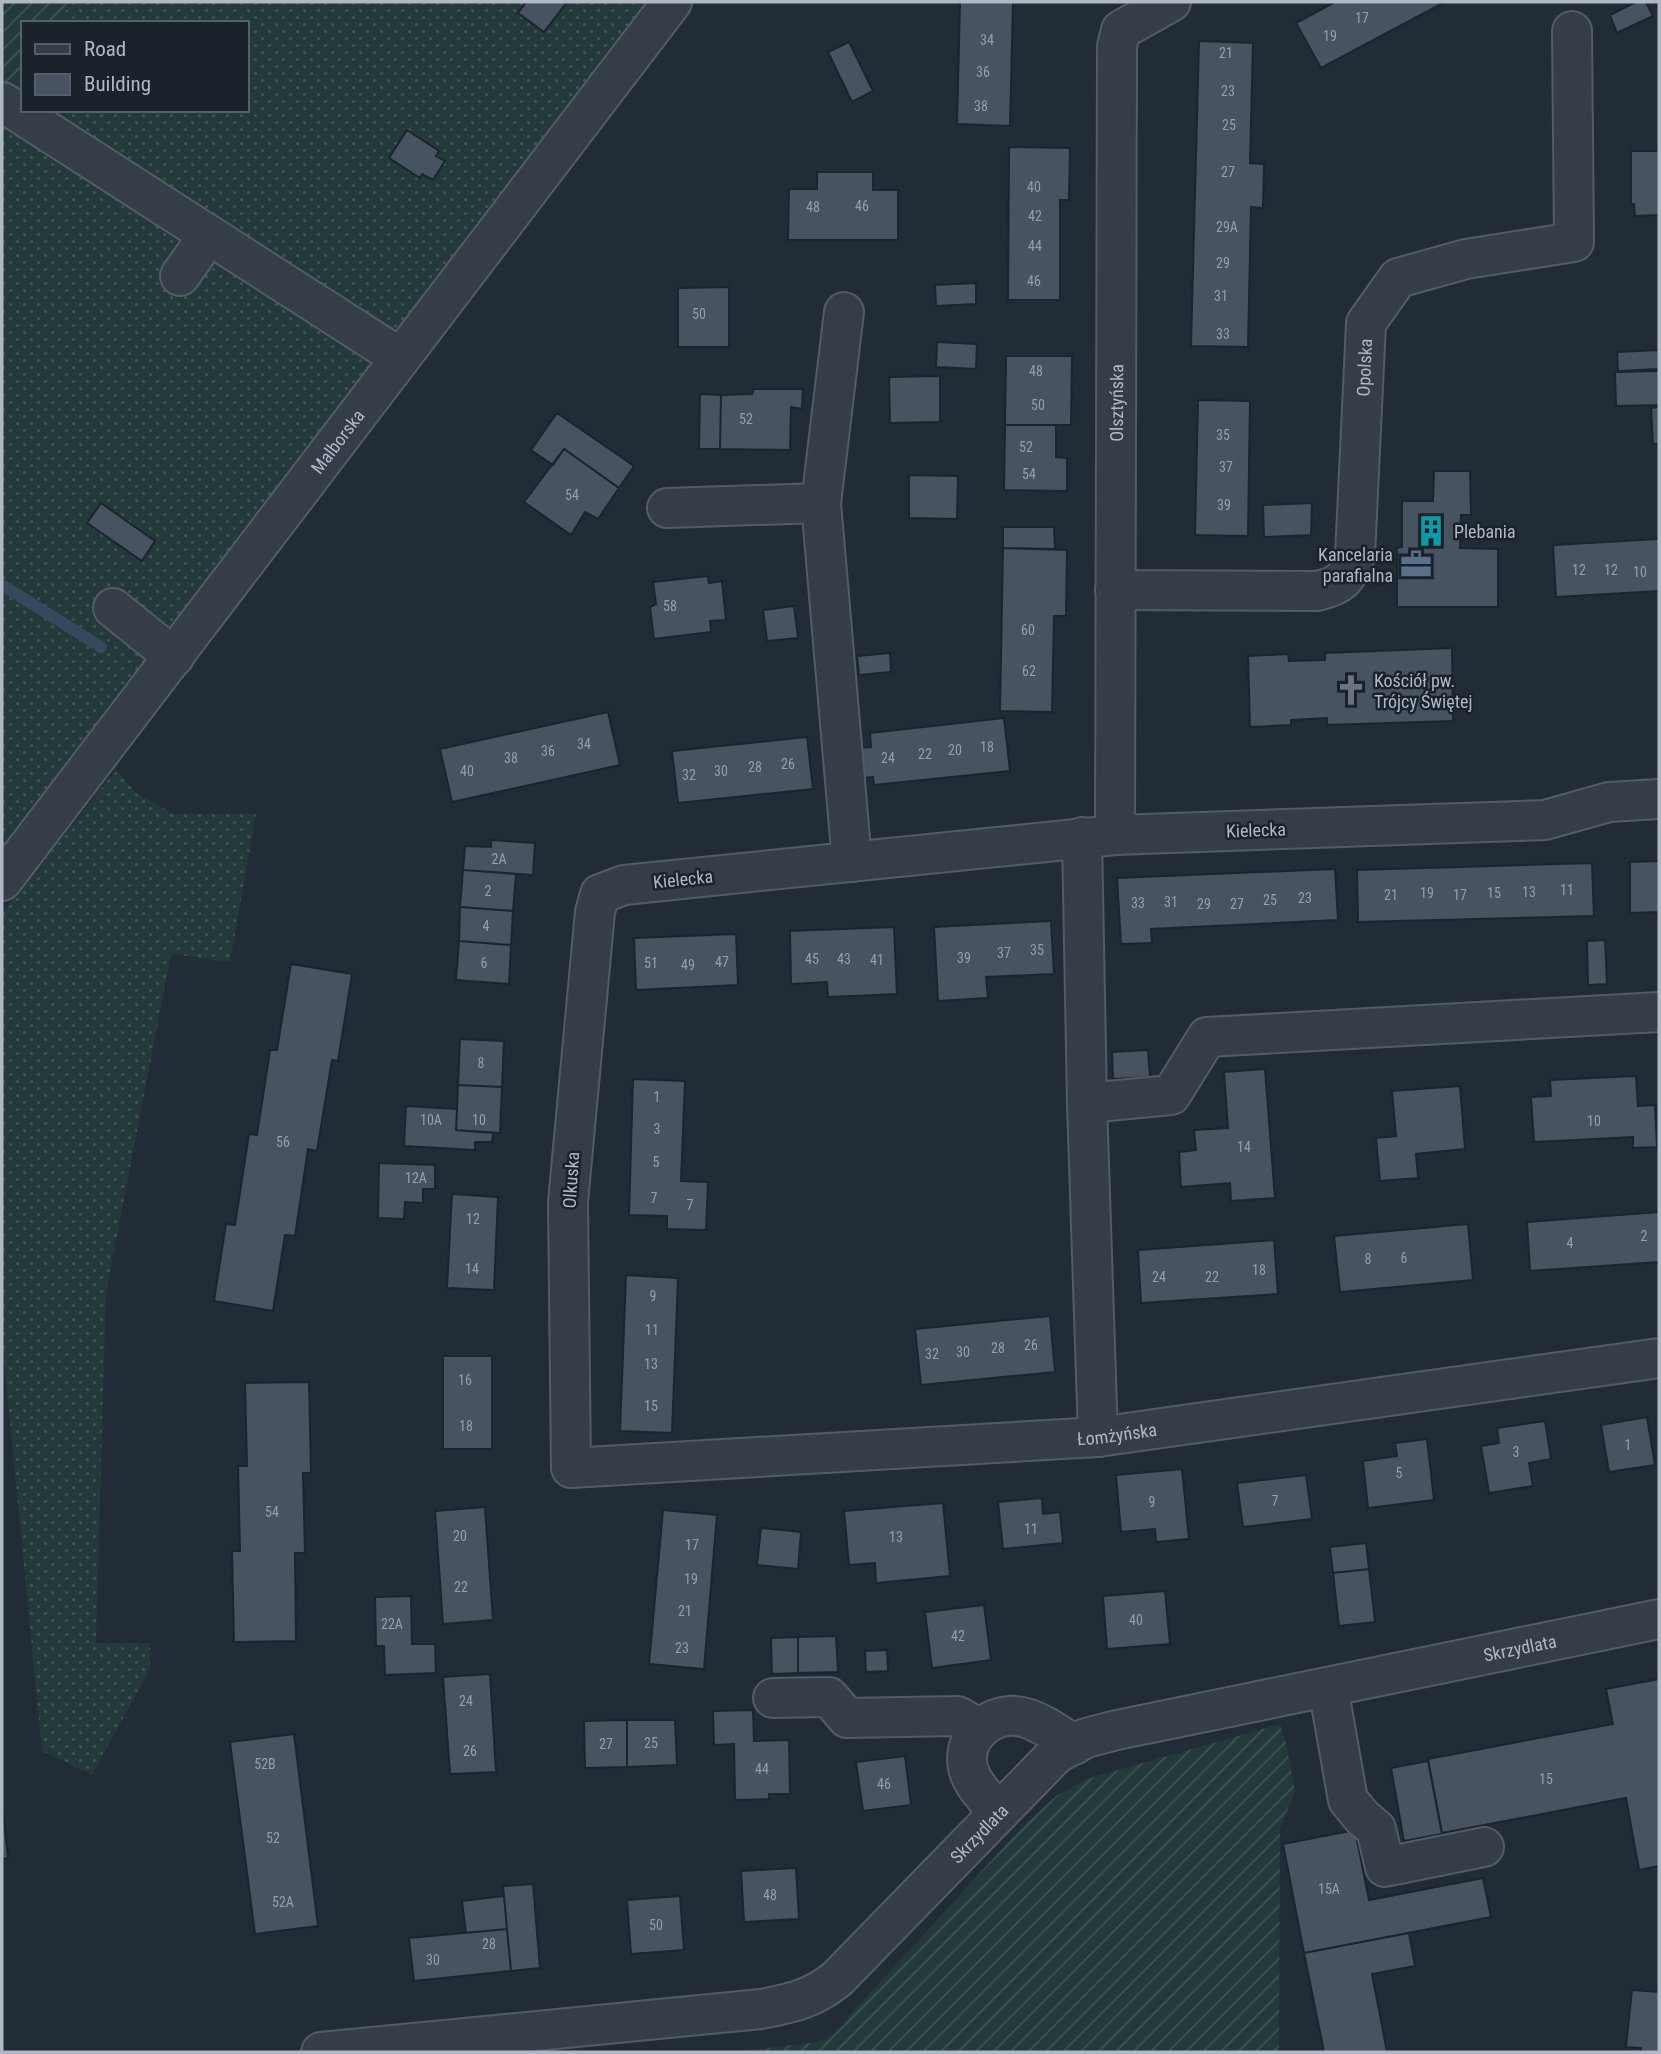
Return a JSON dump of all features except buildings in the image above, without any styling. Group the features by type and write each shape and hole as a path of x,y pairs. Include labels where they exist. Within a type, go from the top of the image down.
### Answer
{"street":[{"name":"Malborska","path":"2,881 672,2"},
{"name":"Olsztyńska","path":"1098,1437 1087,1103 1098,836 1115,590 1117,46 1121,30 1171,2"},
{"name":"Opolska","path":"1115,590 1317,591 1337,586 1348,575 1355,556 1366,323 1398,278 1466,259 1574,242 1572,31"},
{"path":"2,102 399,357"},
{"path":"180,276 209,235"},
{"path":"844,312 821,503 852,862"},
{"path":"667,508 821,503"},
{"path":"113,608 174,657"},
{"name":"Kielecka","path":"600,894 624,885 1098,836 1545,820 1609,802 1659,799"},
{"name":"Olkuska","path":"571,1468 568,1202 595,912 600,894"},
{"path":"1087,1103 1171,1095 1207,1037 1659,1012"},
{"name":"Łomżyńska","path":"571,1468 1098,1437 1659,1357"},
{"name":"Skrzydlata","path":"321,2052 761,2009 800,2001 819,1993 837,1979 1057,1753 1086,1738 1659,1619"},
{"path":"1328,1687 1348,1800 1376,1829 1385,1867 1484,1847"},
{"path":"773,1698 829,1697 847,1717 958,1716 980,1728"},
{"path":"999,1813 971,1777 968,1766 967,1747 980,1728 996,1717 1026,1718 1074,1745"}],"green space":[{"path":"2,2 72,2 58,21 21,21 21,72 2,98"},
{"path":"72,2 649,2 2,846 2,98 21,72 21,112 248,112 248,21 58,21"},
{"path":"116,770 136,793 174,814 256,814 230,962 171,954 106,1293 96,1643 150,1643 150,1669 92,1775 42,1751 2,1340 2,913"},
{"path":"1280,1724 1295,1791 1280,1829 1279,2052 736,2052 817,2042 830,2037 1023,1826 1056,1796 1087,1779"}],"waterway":[{"path":"2,585 101,647"}],"place":[{"name":"Plebania","path":"1431,531"},
{"name":"Kancelaria parafialna","path":"1416,564"},
{"name":"Kościół pw. Trójcy Świętej","path":"1351,690"}]}
